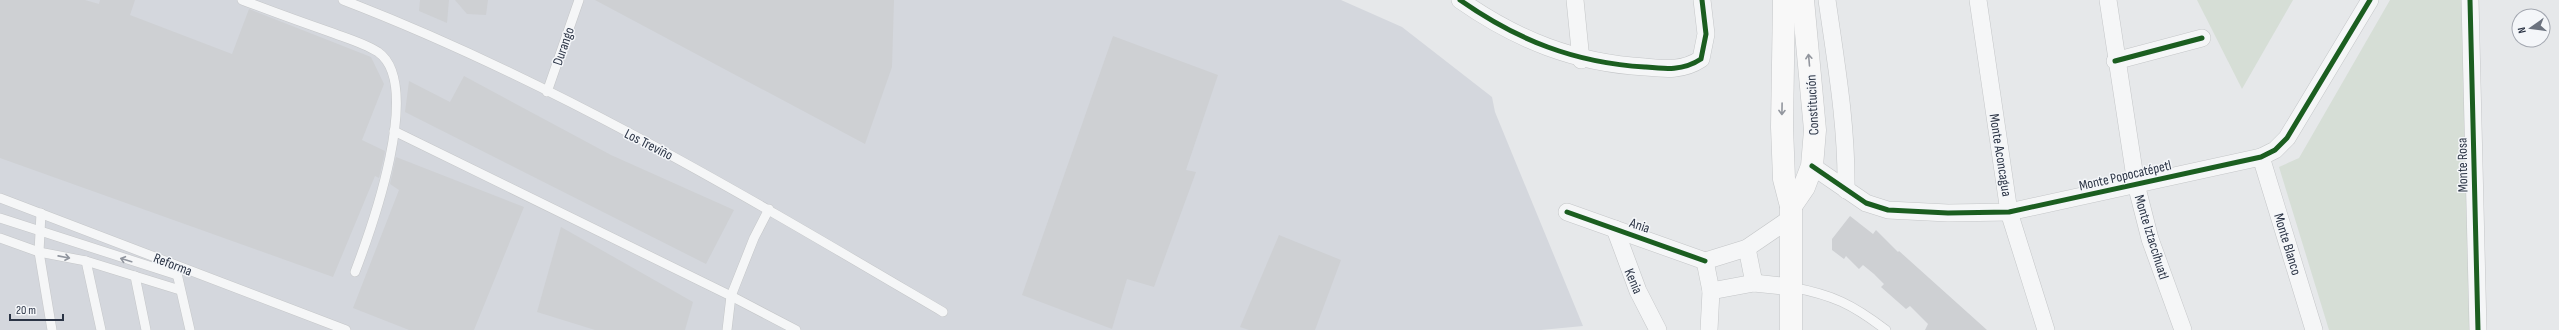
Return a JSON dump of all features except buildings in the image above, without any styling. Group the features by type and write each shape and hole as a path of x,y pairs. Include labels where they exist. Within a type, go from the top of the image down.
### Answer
{"street":[{"path":"1460,0 1486,18 1546,47 1581,60 1615,66 1678,68 1692,65 1701,59 1706,34 1702,0"},
{"path":"1575,0 1581,60"},
{"name":"Constitución","path":"1784,0 1782,127 1784,179 1791,212 1791,330"},
{"name":"Constitución","path":"1791,212 1804,187 1812,166 1815,130 1803,0"},
{"path":"1827,0 1843,109 1846,152 1846,190"},
{"name":"Monte Aconcagua","path":"1978,0 2009,212 2046,330"},
{"name":"Monte Iztaccíhuatl","path":"2108,0 2115,61 2136,184 2150,239 2183,330"},
{"name":"Monte Popocatépetl","path":"1812,166 1866,203 1888,210 1948,213 2009,212 2261,157 2275,150 2287,138 2370,0"},
{"name":"Monte Rosa","path":"2470,0 2478,330"},
{"path":"2115,61 2202,38"},
{"name":"Monte Blanco","path":"2261,157 2314,330"},
{"name":"Ania","path":"1567,212 1705,261"},
{"path":"1709,330 1711,292 1705,261 1747,248 1791,212"},
{"name":"Kenia","path":"1615,229 1638,291 1658,330"},
{"path":"1747,248 1754,282"},
{"path":"1711,292 1754,282 1791,287"}],"lane":[{"path":"242,0 354,41 378,52 389,65 395,82 394,131 386,179 373,224 355,272"},
{"name":"Los Treviño","path":"343,0 414,28 547,92 683,162 769,209 944,312"},
{"name":"Durango","path":"547,92 579,0"},
{"path":"394,131 731,296 796,330"},
{"name":"Reforma","path":"0,198 346,330"},
{"path":"727,330 731,296 754,238 769,209"},
{"path":"41,213 40,252 52,330"},
{"path":"0,218 40,233 177,275"},
{"path":"0,238 40,252 86,261 180,290"},
{"path":"86,261 100,330"},
{"path":"174,264 190,330"},
{"path":"135,276 146,330"},
{"path":"1791,287 1838,298 1862,312 1886,330"}],"shaded area":[{"path":"0,0 1341,0 1402,27 1492,97 1495,112 1583,326 1541,330 0,330"},
{"path":"2197,0 2293,0 2242,89"},
{"path":"2390,0 2466,0 2471,330 2329,330 2279,167 2299,158"}],"cycle path":[{"path":"1460,0 1503,27 1525,38 1571,55 1619,65 1667,69 1687,66 1701,59 1706,34 1702,0"},
{"path":"1812,166 1866,203 1888,210 1948,213 2009,212 2261,157 2275,150 2287,138 2370,0"},
{"path":"2470,0 2478,330"},
{"path":"2115,61 2202,38"},
{"path":"1567,212 1705,261"}]}
